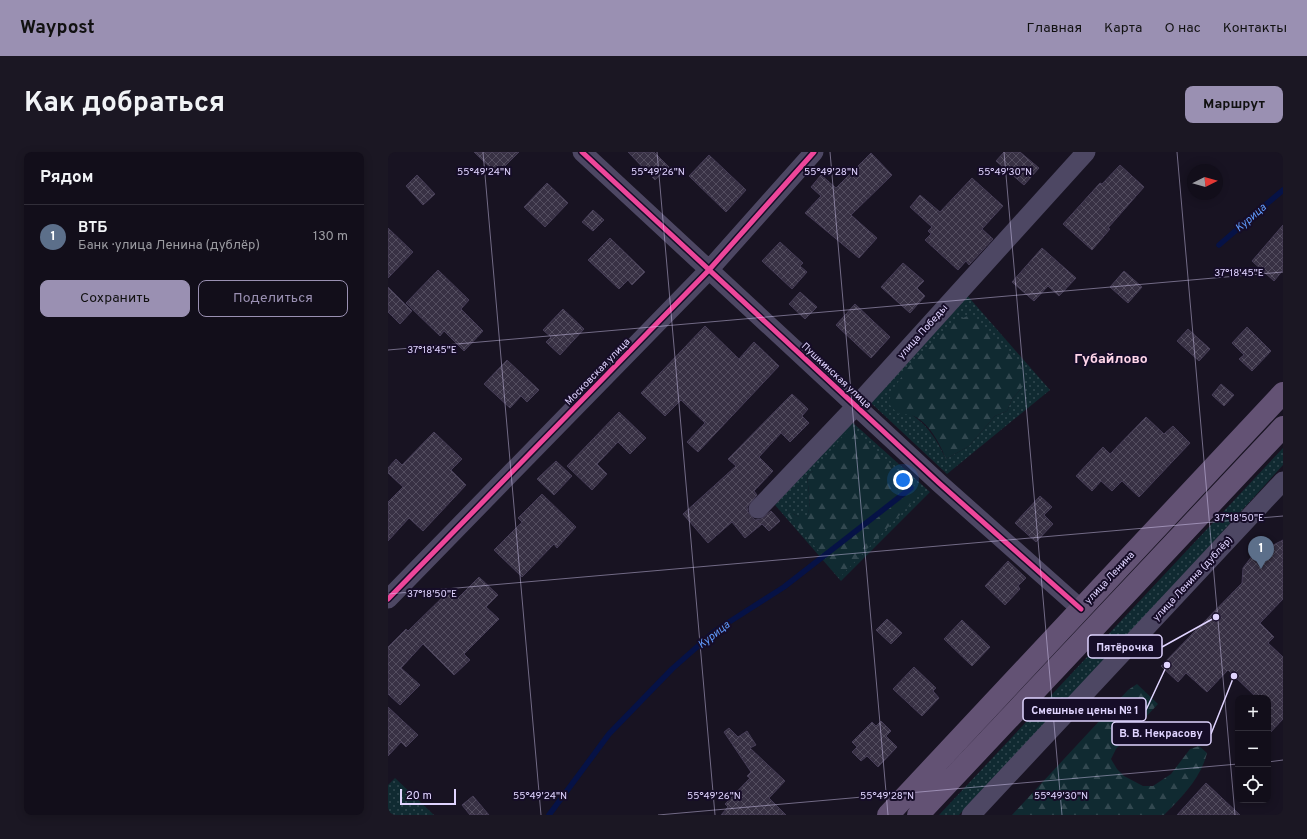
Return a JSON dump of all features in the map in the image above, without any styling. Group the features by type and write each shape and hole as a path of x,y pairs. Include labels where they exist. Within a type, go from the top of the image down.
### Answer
{"main road":[{"name":"улица Ленина","path":"888,815 1283,393"},
{"path":"918,815 1283,427"}],"street":[{"name":"Пушкинская улица","path":"582,152 708,271 1081,609"},
{"name":"Московская улица","path":"388,599 708,271 814,152"},
{"name":"улица Победы","path":"758,509 856,406 1086,152"},
{"name":"улица Ленина (дублёр)","path":"971,815 1283,481"}],"green space":[{"path":"965,293 1050,390 947,474 870,402","holes":["1021,389 1012,399 1007,411 995,416 969,446 946,459 936,440 928,429 912,415"]},
{"path":"972,314 1020,365 1027,377 1021,389 1012,399 1007,411 995,416 969,446 946,459 933,433 923,422 911,415 898,414 889,404 891,392 910,365 954,322"},
{"path":"852,422 930,492 841,581 775,505","holes":["813,471 841,576 792,513 799,517 807,518 809,501 807,475"]},
{"path":"850,428 922,492 841,576 786,514 792,513 799,517 807,517 809,501 807,475 813,471"},
{"path":"1283,448 1283,465 1109,657 959,815 939,815"},
{"path":"1137,684 1158,704 1116,749 1111,759 1117,769 1124,776 1143,786 1153,786 1171,774 1190,749 1199,746 1207,753 1196,779 1164,815 1012,815 1128,690"},
{"path":"395,778 434,815 388,815 388,785"}],"building":[{"path":"474,152 519,152 497,174"},
{"path":"628,152 654,152 669,167 655,180"},
{"path":"1004,152 1020,152 1039,168 1024,185 996,161"},
{"path":"871,153 892,175 851,215 877,238 859,258 805,213 821,196 811,187 821,175 836,188"},
{"path":"709,155 746,190 726,212 689,176"},
{"path":"1120,165 1144,187 1108,228 1110,229 1092,250 1063,224 1100,183 1102,184"},
{"path":"417,175 435,194 423,205 406,186"},
{"path":"972,178 1003,206 982,229 993,239 969,265 966,261 958,270 925,240 931,234 928,231 932,227 910,207 920,195 940,212"},
{"path":"547,183 568,203 545,227 524,207"},
{"path":"593,210 604,220 593,231 582,222"},
{"path":"1283,225 1283,270 1274,281 1252,261"},
{"path":"388,228 413,252 388,278"},
{"path":"610,238 645,272 632,285 628,280 619,289 588,260"},
{"path":"780,242 803,263 800,266 807,272 792,289 762,261"},
{"path":"1042,248 1076,278 1059,296 1048,286 1034,301 1012,282"},
{"path":"903,263 924,281 917,288 925,296 910,313 881,287"},
{"path":"438,270 469,300 461,309 483,331 464,351 444,331 440,336 406,303"},
{"path":"1124,271 1142,287 1128,303 1110,287"},
{"path":"388,287 412,311 400,324 388,312"},
{"path":"800,292 817,307 805,319 789,304"},
{"path":"855,304 890,337 871,358 836,325"},
{"path":"563,309 584,329 560,355 546,342 551,337 543,330"},
{"path":"705,326 739,359 754,342 779,366 698,452 687,442 705,423 681,400 665,416 641,393"},
{"path":"1247,327 1271,351 1252,371 1239,359 1244,355 1232,343"},
{"path":"1188,329 1210,349 1199,361 1177,341"},
{"path":"507,360 539,390 527,402 521,396 510,408 484,384"},
{"path":"1221,384 1234,395 1224,406 1212,395"},
{"path":"792,394 808,409 802,416 809,423 790,442 781,433 759,457 773,471 754,491 757,495 747,507 748,512 755,520 761,519 771,511 780,521 769,531 762,524 745,538 732,522 708,543 683,514 736,466 728,459"},
{"path":"619,412 646,438 630,454 618,442 597,464 607,474 592,490 567,466"},
{"path":"1146,417 1164,434 1173,426 1190,443 1139,497 1122,481 1112,491 1101,481 1092,491 1076,476 1103,447 1110,454"},
{"path":"434,432 462,459 451,470 466,485 423,531 409,518 388,541 388,502 403,487 388,473 388,468 396,459 402,465"},
{"path":"556,461 572,476 554,495 537,479"},
{"path":"542,494 576,527 557,548 554,544 522,577 494,550 522,522 518,518"},
{"path":"1040,496 1052,507 1044,515 1053,524 1036,542 1015,523"},
{"path":"1283,540 1283,599 1260,623 1274,637 1268,643 1283,657 1283,719 1271,732 1271,695 1254,695 1228,670 1207,692 1186,673 1178,682 1161,666 1242,583 1243,568 1252,556"},
{"path":"1008,561 1026,578 1018,586 1020,589 1005,605 985,586"},
{"path":"479,577 498,595 486,607 499,619 464,654 470,660 454,675 423,644 401,668 420,685 400,705 388,694 388,647 406,629 408,631 449,591 457,599"},
{"path":"887,619 902,633 891,644 876,630"},
{"path":"962,620 990,647 972,666 944,639"},
{"path":"914,667 936,688 933,691 939,698 922,716 893,689"},
{"path":"388,707 418,735 406,747 401,742 388,756"},
{"path":"881,721 891,731 886,736 897,747 878,767 867,756 861,761 852,752 857,747 852,742 872,722 876,726"},
{"path":"729,728 738,737 747,731 756,745 750,748 785,781 769,798 786,815 721,815 728,807 725,804 750,778 747,776 751,772 724,732"},
{"path":"1206,783 1240,815 1177,815"},
{"path":"473,796 489,815 470,815 462,805"}],"waterway":[{"name":"Курица","path":"1219,245 1283,190"},
{"name":"Курица","path":"549,815 609,734 672,669 715,631 784,587 911,488"}],"cycle path":[{"path":"582,152 939,483 1081,609"},
{"path":"388,599 708,271 814,152"}],"place":[{"name":"ВТБ","path":"1261,569"},
{"name":"Пятёрочка","path":"1216,617"},
{"name":"Смешные цены № 1","path":"1167,665"},
{"name":"В. В. Некрасову","path":"1234,676"}],"district":[{"name":"Губайлово","path":"1111,359"}]}
